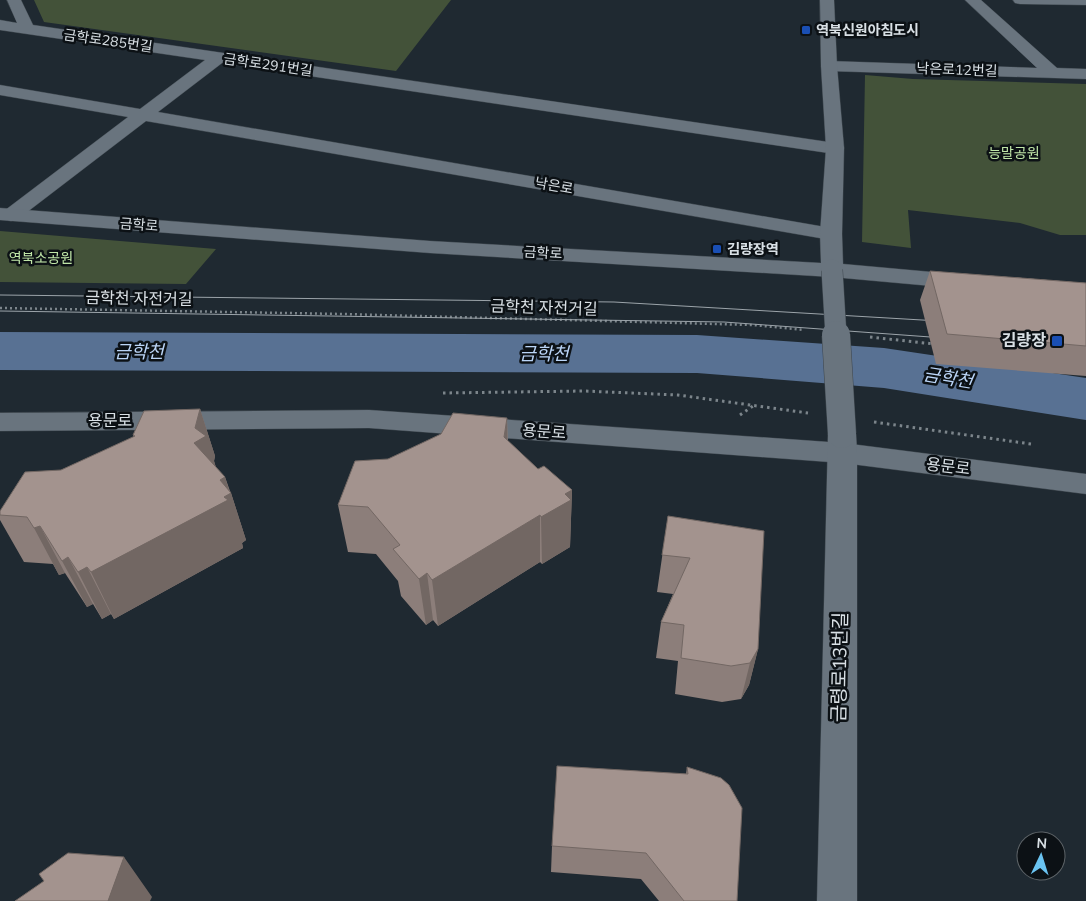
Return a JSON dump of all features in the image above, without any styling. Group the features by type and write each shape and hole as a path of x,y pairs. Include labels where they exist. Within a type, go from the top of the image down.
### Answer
{"street":[{"path":"0,42 27,29 14,0"},
{"path":"827,0 829,66 835,148 831,234 832,270"},
{"path":"972,0 1053,73"},
{"path":"1020,0 1086,1"},
{"path":"1050,0 1086,16"},
{"name":"금학로285번길","path":"0,25 219,57"},
{"name":"금학로291번길","path":"6,215 219,57 835,148"},
{"name":"낙은로12번길","path":"829,66 1086,74"},
{"path":"0,90 142,115"},
{"name":"낙은로","path":"142,115 831,234"},
{"name":"금학로","path":"6,215 430,247 832,270 988,284"},
{"name":"금령로13번길","path":"832,270 843,444 837,901"},
{"name":"용문로","path":"0,422 369,419 843,444 1086,484"}],"path":[{"name":"금학천 자전거길","path":"0,308 343,314 753,325 812,331"},
{"path":"861,336 939,345"}],"green space":[{"path":"34,0 451,0 396,71 44,22"},
{"name":"능말공원","path":"865,75 913,79 1086,84 1086,235 1060,235 1020,223 908,210 911,248 862,242"},
{"name":"역북소공원","path":"0,231 216,249 186,284 0,282"}],"building":[{"path":"930,271 1086,283 1086,346 947,334"},
{"path":"200,409 195,428 206,436 194,443 225,477 220,480 231,493 224,497 228,500 91,572 87,567 78,572 68,557 62,561 40,526 34,528 27,517 0,515 0,511 25,472 61,470 135,436 133,435 144,411"},
{"path":"453,413 507,418 504,437 538,469 544,466 572,490 565,494 571,500 541,517 540,515 432,580 427,573 419,579 393,549 400,545 368,507 338,505 355,461 388,459 441,434"},
{"path":"668,516 764,531 758,649 750,663 731,666 681,658 684,625 661,622 690,558 662,555"},
{"path":"557,766 688,774 687,767 721,778 729,785 742,808 737,901 684,901 646,853 552,846"},
{"path":"68,853 124,857 108,901 15,901 44,881 39,874"}],"waterway":[{"name":"금학천","path":"0,351 697,354 884,368 1086,399"}],"tram line":[{"path":"0,295 614,302 939,321"},
{"path":"0,311 724,322 944,338"}],"place":[{"name":"역북신원아침도시","path":"806,30"},
{"name":"김량장역","path":"717,249"},
{"name":"김량장","path":"1057,341"}]}
